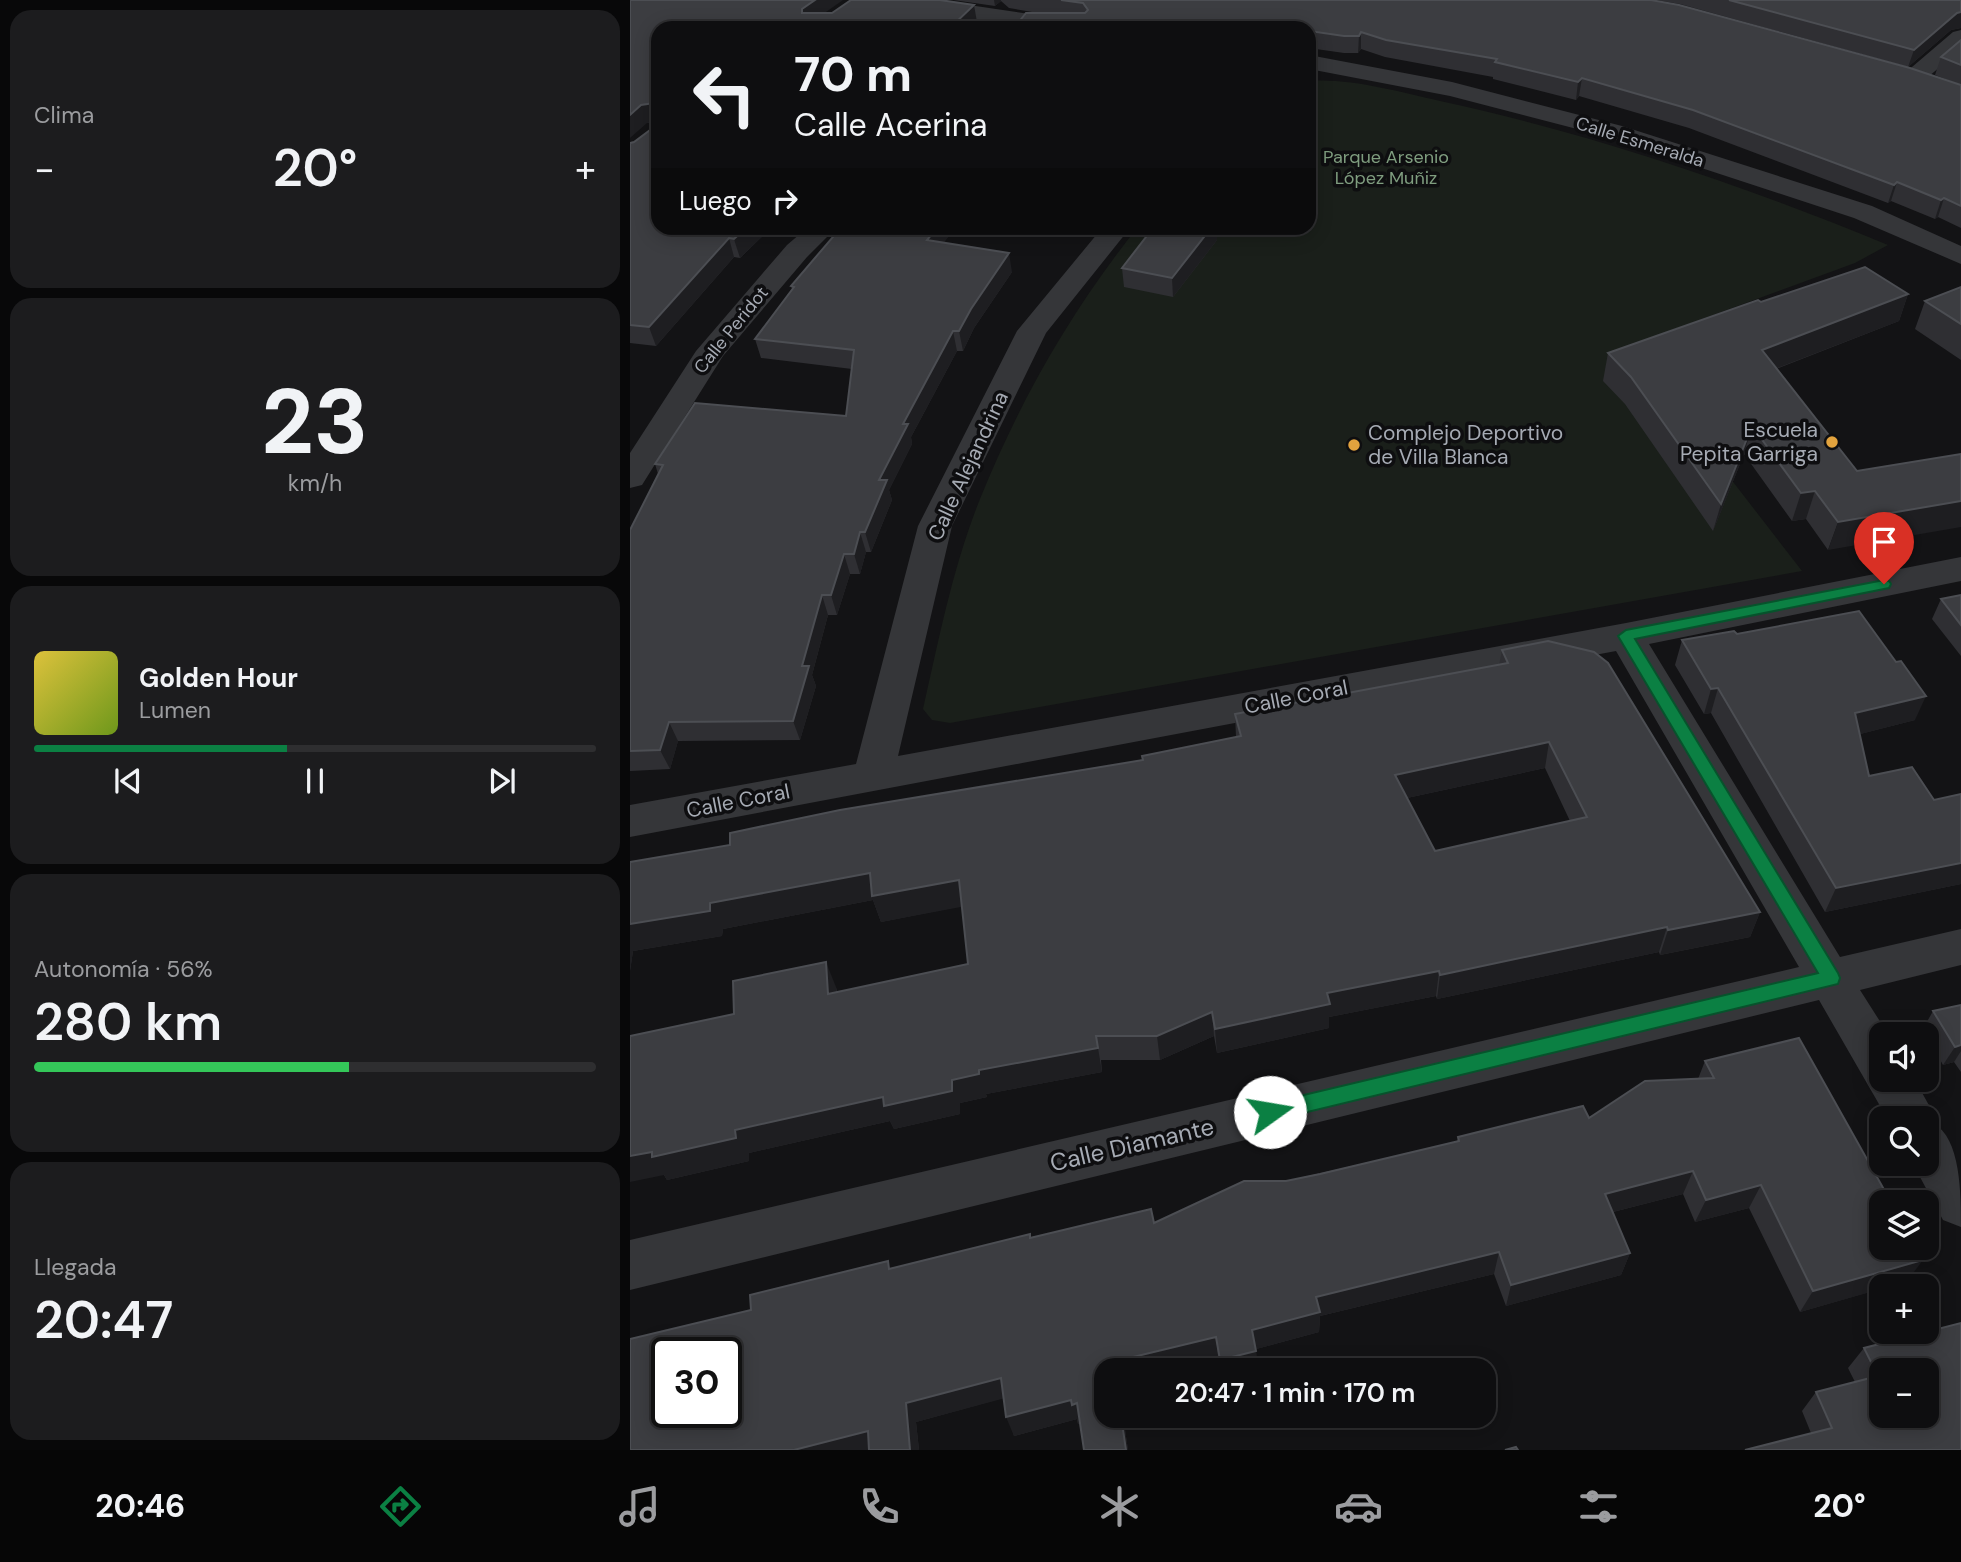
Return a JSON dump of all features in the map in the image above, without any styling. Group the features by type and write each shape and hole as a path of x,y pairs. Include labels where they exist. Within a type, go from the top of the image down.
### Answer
{"street":[{"path":"892,0 1028,21"},
{"path":"1913,78 1961,37"},
{"name":"Calle Esmeralda","path":"1316,63 1452,89 1613,131 1863,212 1961,256"},
{"path":"1887,71 1937,87"},
{"name":"Calle Peridot","path":"630,478 710,351 797,251 814,235"},
{"name":"Calle Alejandrina","path":"873,776 935,526 1032,331 1110,235"},
{"name":"Calle Coral","path":"630,821 1626,636 1961,569"},
{"path":"1626,636 1869,1044"},
{"name":"Calle Diamante","path":"630,1265 1961,947"},
{"path":"1939,1164 1961,1203"}],"green space":[{"name":"Complejo Deportivo de Villa Blanca","path":"1316,81 1375,86 1497,114 1611,145 1723,182 1888,245 1855,263 1628,346 1802,571 950,723 932,720 923,709 947,603 970,524 1030,392 1069,324 1132,235 1316,235"}],"building":[{"path":"630,0 815,0 802,9 802,13 832,13 851,0 940,0 974,5 957,21 651,21 651,103 641,105 630,115"},
{"path":"1061,0 1651,0 1679,5 1910,68 1961,85 1961,206 1897,182 1894,185 1693,110 1582,78 1578,82 1495,62 1497,59 1386,40 1361,32 1359,36 1344,36 1316,32 1316,21 1020,21 1026,13 1085,13 1088,10 1083,3"},
{"path":"1729,0 1961,0 1961,12 1914,50"},
{"path":"1961,40 1961,65 1941,57"},
{"path":"651,129 651,235 738,235 734,239 729,238 649,327 630,325 630,143"},
{"path":"835,235 931,235 927,240 1009,253 959,331 953,331 903,424 908,424 879,480 887,480 865,532 860,532 854,554 844,554 831,595 822,595 802,666 809,666 793,721 669,722 660,750 630,751 630,530 663,465 655,464 695,403 846,416 854,350 755,339 794,287 791,286"},
{"path":"1148,235 1206,235 1172,278 1122,268"},
{"path":"1865,267 1908,294 1762,350 1857,471 1961,454 1961,501 1838,522 1815,491 1801,493 1752,426 1721,504 1631,377 1608,353 1758,300 1761,302"},
{"path":"1961,287 1961,324 1925,301"},
{"path":"1961,595 1961,625 1941,599"},
{"path":"1859,611 1896,662 1901,661 1926,696 1855,713 1869,776 1912,767 1934,800 1961,794 1961,863 1836,888 1718,688 1711,689 1682,640 1734,631 1737,634"},
{"path":"1548,641 1594,652 1608,663 1760,912 1668,930 1667,927 1440,975 1439,971 1327,993 1330,1004 1215,1029 1212,1012 1157,1036 1096,1036 1098,1048 979,1070 979,1074 952,1080 952,1091 884,1106 883,1097 735,1130 736,1138 652,1157 652,1152 630,1156 630,1036 734,1014 733,981 826,962 828,994 968,964 959,880 872,896 870,873 710,903 710,911 630,924 630,862 730,845 730,833 840,810 1143,760 1142,756 1241,736 1235,714 1508,663 1502,650","holes":["1549,742 1587,817 1435,851 1395,775"]},
{"path":"1961,1005 1961,1045 1955,1047 1933,1011"},
{"path":"1799,1038 1869,1163 1869,1176 1876,1176 1884,1190 1869,1190 1869,1260 1923,1260 1813,1291 1761,1185 1706,1200 1693,1171 1605,1194 1630,1253 1511,1285 1499,1252 1316,1297 1320,1312 1252,1330 1256,1351 1220,1358 1216,1337 1133,1358 1094,1358 1094,1428 1123,1428 1126,1450 1084,1450 1077,1403 1072,1405 1071,1400 1006,1417 1001,1378 906,1403 910,1450 869,1450 868,1431 794,1450 630,1450 630,1339 751,1310 750,1295 888,1261 889,1269 1030,1234 1030,1238 1151,1209 1154,1223 1244,1181 1286,1181 1320,1174 1459,1141 1458,1137 1583,1106 1589,1118 1645,1081 1714,1078 1705,1061"},
{"path":"1961,1323 1961,1450 1745,1450 1832,1428 1816,1392 1869,1378 1869,1428 1939,1428 1939,1358 1869,1358 1864,1348 1880,1344 1939,1344 1939,1329"}],"place":[{"name":"Escuela Pepita Garriga","path":"1832,442"},
{"name":"Complejo Deportivo de Villa Blanca","path":"1354,445"}],"route":[{"path":"1270,1112 1831,978 1626,636 1884,584"}],"park label":[{"name":"Parque Arsenio López Muñiz","path":"1386,167"}]}
